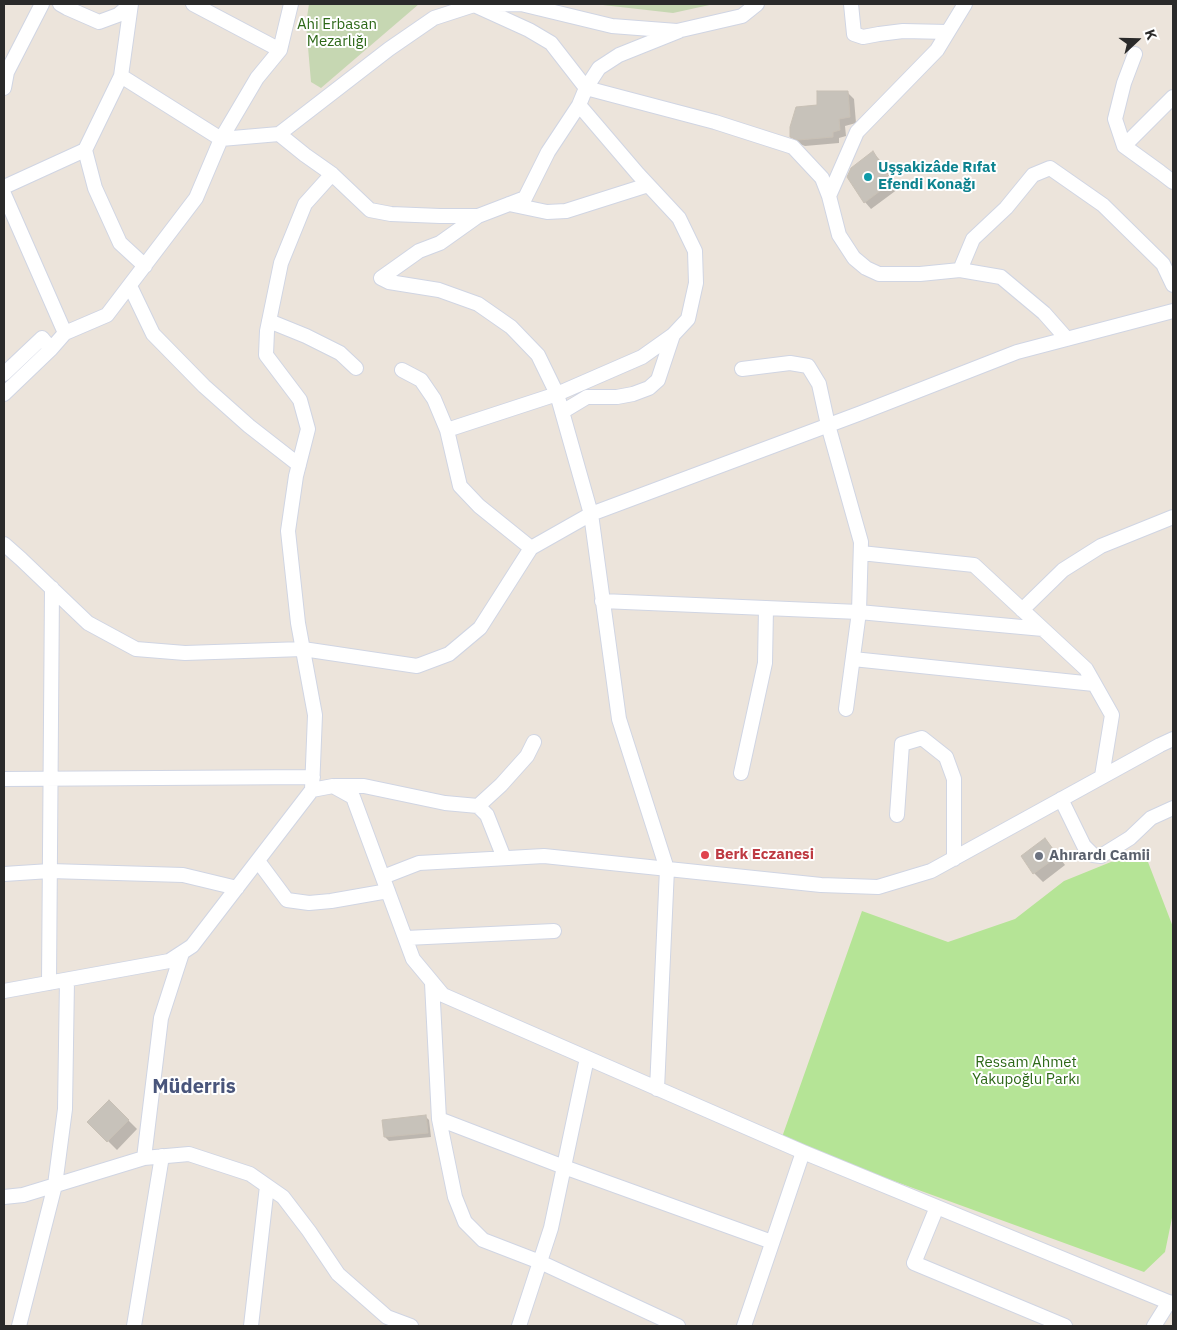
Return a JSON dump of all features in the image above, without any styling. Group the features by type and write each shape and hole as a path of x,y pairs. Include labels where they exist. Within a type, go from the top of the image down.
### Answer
{"street":[{"path":"4,88 7,72 42,4"},
{"path":"60,4 99,22 118,15 131,4"},
{"path":"4,187 85,150 121,76 131,4"},
{"path":"193,4 280,50"},
{"path":"4,394 65,333 107,315 196,198 221,139 257,78 280,50 291,4"},
{"path":"121,76 221,139 279,134 389,49 434,18 474,5 521,4 612,26 679,31"},
{"path":"657,1089 667,868 619,719 591,514 557,394 538,355 511,327 478,304 439,290 389,282 380,278 419,251 440,243 478,216 525,198 548,152 579,105 586,88 599,68 619,55 679,31 742,16 757,4"},
{"path":"851,4 854,34 863,37 904,31 948,32"},
{"path":"829,196 857,132 937,50 965,4"},
{"path":"474,5 529,30 550,43 586,88 715,122 793,147 822,178 829,196 839,235 854,258 866,268 879,274 920,274 960,270 1001,278 1044,313 1067,339"},
{"path":"1135,54 1124,83 1115,119 1124,146 1173,182"},
{"path":"1124,146 1173,98"},
{"path":"447,430 557,394 642,357 673,335 688,318 696,283 695,251 679,218 579,105"},
{"path":"279,134 304,155 332,174 370,210 392,214 478,216"},
{"path":"85,150 95,188 120,243 145,266"},
{"path":"960,270 973,239 1006,208 1033,175 1050,168 1103,205 1164,264 1173,285"},
{"path":"4,991 169,961 192,946 258,861 312,784 316,715 298,623 288,531 296,476 308,429 300,400 266,355 267,331 281,263 305,204 332,174"},
{"path":"509,204 547,212 566,211 648,185"},
{"path":"4,194 65,333"},
{"path":"130,286 153,334 204,386 249,426 299,466"},
{"path":"4,544 88,623 136,649 185,653 303,649 417,666 449,654 480,628 531,548 591,514 1017,352 1173,311"},
{"path":"269,321 306,336 340,353 356,368"},
{"path":"562,412 587,397 617,397 649,388 658,380 673,335"},
{"path":"4,374 42,338 51,349"},
{"path":"742,369 790,363 808,366 819,384 828,425 861,542 860,612 846,709"},
{"path":"402,370 422,380 434,399 447,430 460,486 479,506 531,548"},
{"path":"1022,610 1063,570 1101,546 1173,517"},
{"path":"861,553 974,565 1086,669 1112,715 1102,776"},
{"path":"49,983 52,588"},
{"path":"602,601 860,612 1043,629"},
{"path":"741,773 765,663 766,608"},
{"path":"853,659 1094,684"},
{"path":"897,815 902,744 922,738 946,757 954,778 954,859"},
{"path":"382,877 419,863 544,856 821,884 878,887 931,871 1102,776 1173,739"},
{"path":"478,806 501,785 527,756 534,742"},
{"path":"4,779 364,786 445,803 478,806 487,815 504,858"},
{"path":"333,786 353,798 414,959 443,995 802,1152 1171,1303 1154,1326"},
{"path":"1061,800 1084,846 1093,855 1101,856 1130,838 1151,818 1173,808"},
{"path":"258,861 287,900 309,903 388,891"},
{"path":"4,874 50,870 184,875 237,888"},
{"path":"406,938 554,930"},
{"path":"144,1158 161,1018 182,952"},
{"path":"20,1326 54,1185 66,1109 66,980"},
{"path":"432,983 440,1119 455,1197 465,1222 484,1240 540,1262 678,1326"},
{"path":"519,1326 551,1228 587,1058"},
{"path":"440,1119 564,1167 772,1242"},
{"path":"744,1326 802,1152"},
{"path":"4,1197 23,1195 144,1158 189,1154 250,1174 283,1197 338,1274 387,1317 411,1326"},
{"path":"134,1326 162,1156"},
{"path":"251,1326 267,1186"},
{"path":"936,1207 914,1263 1065,1326"}],"green space":[{"name":"Ahi Erbasan Mezarlığı","path":"309,4 419,4 321,88 311,82 306,24"},
{"path":"594,4 714,4 673,13"},
{"name":"Ressam Ahmet Yakupoğlu Parkı","path":"1143,849 1173,927 1173,1213 1165,1252 1144,1272 781,1140 862,911 948,942 1015,919 1064,881"}],"building":[{"path":"817,91 848,91 850,117 839,119 840,130 833,132 833,137 798,140 790,137 790,127 796,107 817,105"},
{"name":"Uşşakizâde Rıfat Efendi Konağı","path":"873,151 892,182 864,203 847,177 851,168"},
{"name":"Ahırardı Camii","path":"1045,838 1058,856 1033,874 1021,856"},
{"path":"109,1100 129,1120 107,1142 87,1122"},
{"path":"426,1115 428,1133 384,1137 382,1120"}],"place":[{"name":"Uşşakizâde Rıfat Efendi Konağı","path":"868,177"},
{"name":"Berk Eczanesi","path":"705,855"},
{"name":"Ahırardı Camii","path":"1039,856"}],"district":[{"name":"Müderris","path":"194,1087"}]}
